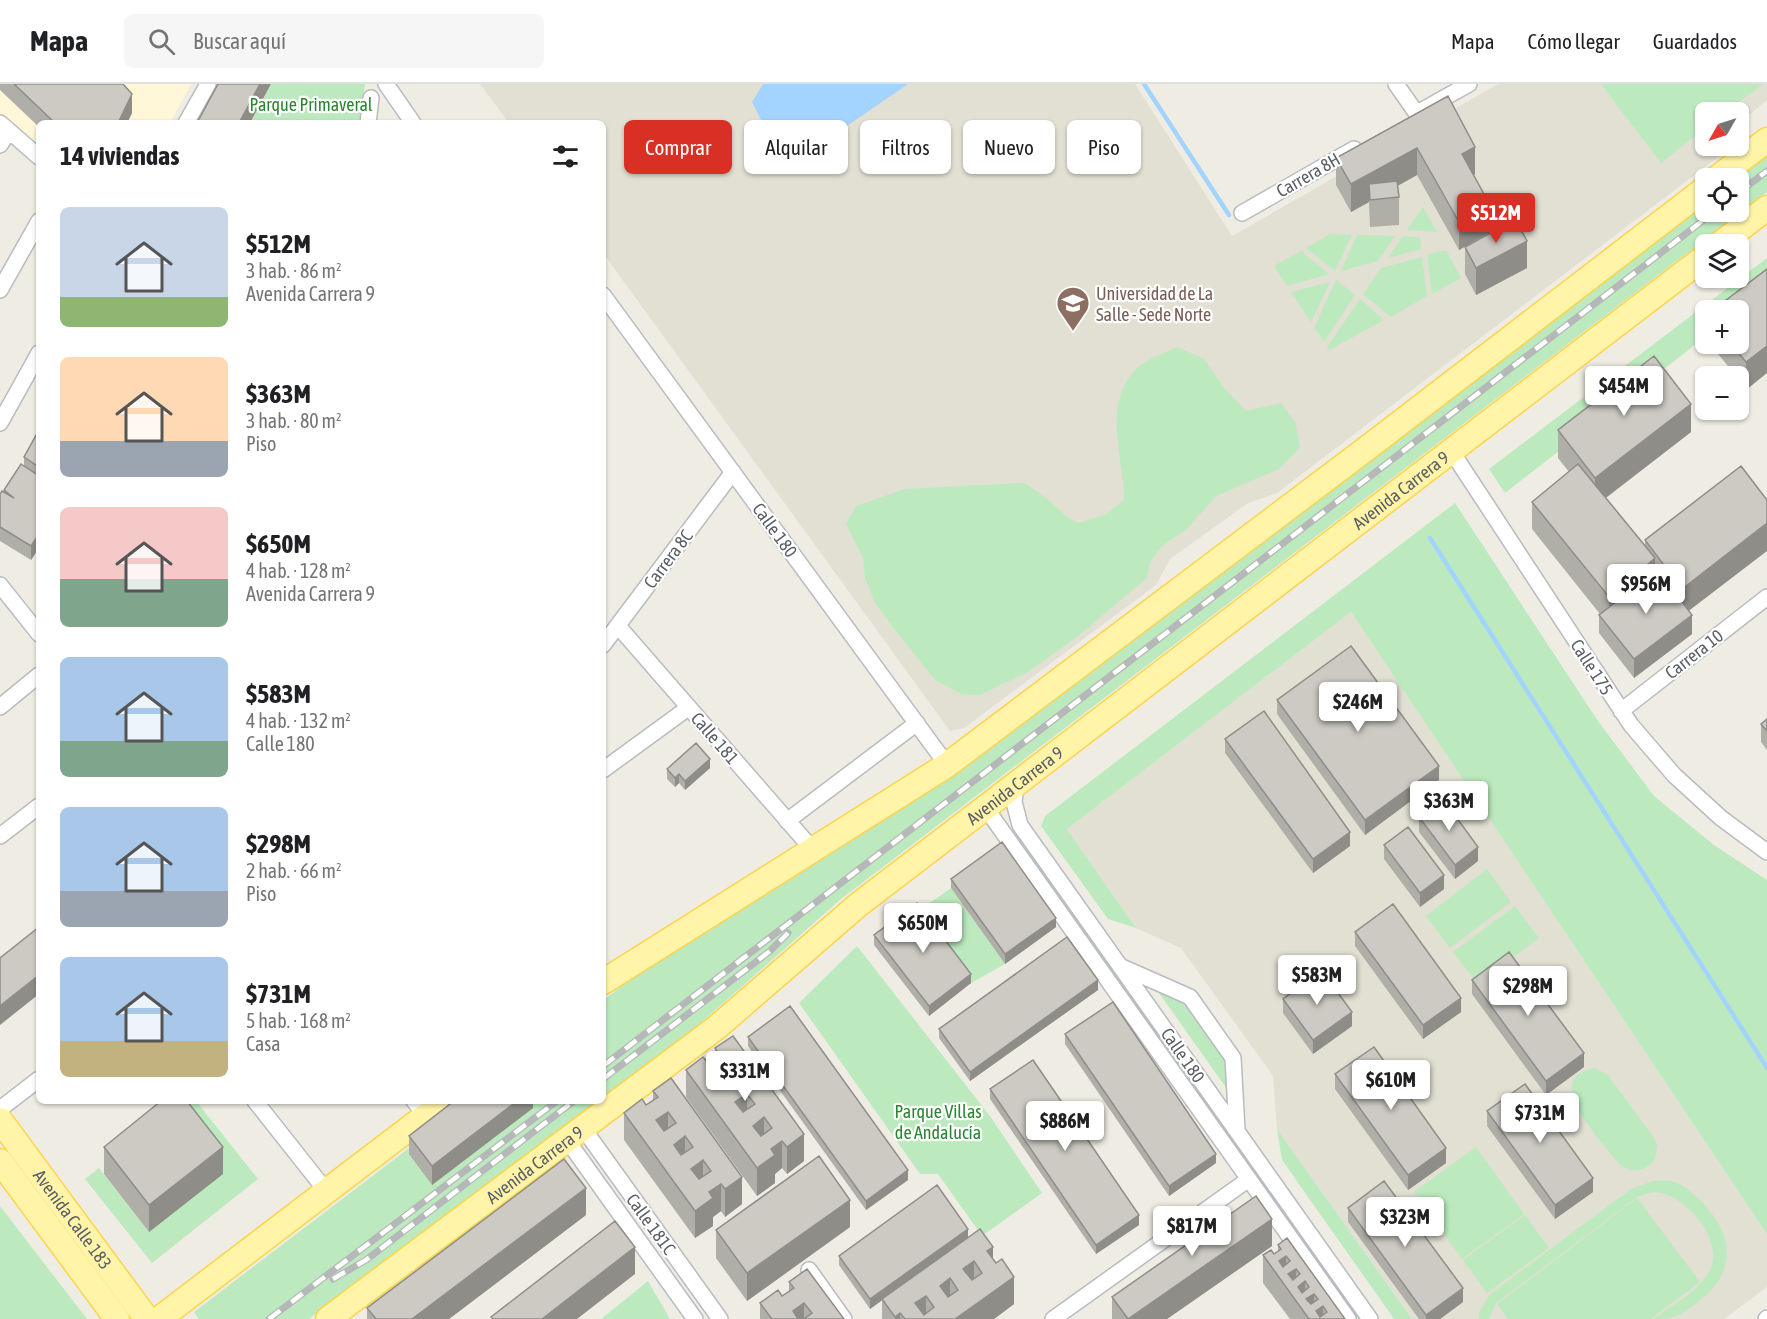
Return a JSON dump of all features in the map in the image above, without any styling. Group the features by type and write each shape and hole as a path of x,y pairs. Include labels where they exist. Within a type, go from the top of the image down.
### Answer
{"main road":[{"path":"1731,168 1767,140"},
{"path":"606,980 947,765 1371,445 1695,196"},
{"path":"1733,234 1767,208"},
{"name":"Avenida Carrera 9","path":"328,1319 716,1028 858,905 1695,264"},
{"path":"159,1319 327,1192 420,1108"},
{"name":"Avenida Calle 183","path":"0,1120 147,1319"},
{"name":"Avenida Calle 183","path":"0,1161 117,1319"}],"street":[{"path":"188,120 208,84"},
{"path":"386,84 411,120"},
{"path":"1396,84 1411,117 1469,84"},
{"path":"368,120 371,98"},
{"path":"0,145 4,127 36,154"},
{"name":"Carrera 8H","path":"1242,213 1365,143"},
{"path":"0,290 36,226"},
{"name":"Calle 180","path":"606,299 947,765"},
{"path":"0,423 36,358"},
{"name":"Calle 175","path":"1452,452 1621,711 1674,775 1721,818 1767,852"},
{"name":"Carrera 8C","path":"606,641 733,472"},
{"path":"0,585 36,630"},
{"name":"Carrera 10","path":"1621,711 1767,597"},
{"name":"Calle 181","path":"618,626 813,850"},
{"path":"0,706 36,677"},
{"path":"606,768 688,708"},
{"path":"787,821 917,723"},
{"name":"Calle 180","path":"1016,784 1014,802 1020,825 1370,1319"},
{"name":"Calle 180","path":"986,807 1348,1319"},
{"path":"0,836 36,808"},
{"path":"1120,966 1190,997 1233,1058 1237,1130"},
{"path":"0,1108 36,1081"},
{"path":"257,1104 327,1192"},
{"name":"Calle 181C","path":"575,1134 720,1319"},
{"name":"Calle 181C","path":"575,1134 696,1319"},
{"path":"1053,1319 1249,1179"},
{"path":"809,1270 844,1319"},
{"path":"696,1319 707,1301"}],"shaded area":[{"path":"0,84 191,84 172,120 36,120 36,148 0,117"},
{"name":"Universidad de La Salle - Sede Norte","path":"480,84 1135,84 1232,236 1498,84 1767,84 1767,100 1749,115 1749,102 1695,102 1695,156 1719,156 1704,168 1695,168 1695,175 1277,493 1248,503 1170,559 1156,585 964,728 950,731 606,257 606,120 507,120"},
{"path":"1351,612 1767,1234 1767,1287 1724,1319 1412,1319 1277,1129 1273,1076 1181,948 1136,928 1067,829"}],"green space":[{"name":"Parque Primaveral","path":"271,84 365,84 360,120 252,120"},
{"path":"1601,84 1763,84 1739,102 1695,102 1695,136 1661,163"},
{"path":"1767,156 1767,192 1749,206 1749,169"},
{"path":"1423,207 1437,232 1407,230"},
{"path":"1695,211 1695,222 1728,222 1712,234 1695,234 1695,247 841,899 679,1042 606,1097 606,998 632,979 956,774"},
{"path":"1330,234 1352,235 1335,271 1306,248"},
{"path":"1357,235 1395,236 1378,261 1341,271"},
{"path":"1403,236 1420,237 1421,249 1388,258"},
{"path":"1446,250 1461,278 1432,294 1427,255"},
{"path":"1301,251 1329,274 1287,286 1274,266"},
{"path":"1422,257 1427,296 1391,317 1363,294 1381,268"},
{"path":"1767,258 1767,290 1749,302 1749,300 1712,300 1727,288 1749,288 1749,272"},
{"path":"1336,280 1355,295 1324,342 1314,328"},
{"path":"1330,282 1311,322 1291,292"},
{"path":"1360,299 1384,320 1329,350 1327,347"},
{"path":"1695,313 1695,345 1505,493 1489,469"},
{"path":"1177,347 1204,359 1224,388 1246,411 1281,403 1295,422 1300,447 1279,469 1216,496 1186,530 1162,546 1150,562 1147,578 1078,636 1028,672 980,695 961,694 935,680 875,603 865,578 863,558 846,524 856,506 905,489 1025,483 1067,517 1078,523 1105,515 1124,500 1117,415 1119,399 1125,384 1140,365"},
{"path":"1455,503 1598,721 1654,796 1714,845 1767,880 1767,1234 1351,612 1067,829 1136,928 1108,919 1041,826 1045,816"},
{"path":"1019,833 1363,1319 1355,1319 1014,837"},
{"path":"1487,869 1511,902 1450,948 1426,916"},
{"path":"951,888 1005,964 971,983 917,912"},
{"path":"1515,906 1539,938 1478,984 1453,952"},
{"name":"Parque Villas de Andalucía","path":"857,946 990,1116 1042,1193 982,1236 938,1174 920,1174 799,1003"},
{"path":"1159,993 1185,1002 1227,1062 1227,1089"},
{"path":"1595,1068 1608,1075 1654,1138 1657,1145 1655,1160 1647,1167 1633,1170 1619,1164 1589,1127 1580,1112 1573,1097 1572,1084 1579,1074"},
{"path":"183,1104 198,1104 258,1179 152,1263 85,1179 99,1168 149,1232"},
{"path":"467,1104 597,1104 309,1319 199,1319 194,1312"},
{"path":"1277,1129 1412,1319 1394,1319 1282,1160"},
{"path":"1476,1147 1524,1214 1462,1259 1414,1192"},
{"path":"1653,1181 1672,1181 1690,1191 1710,1212 1724,1238 1727,1251 1726,1264 1721,1277 1712,1289 1688,1310 1668,1318 1654,1319 1700,1285 1710,1270 1713,1258 1712,1245 1707,1232 1690,1209 1667,1195 1653,1192 1637,1197 1496,1303 1489,1319 1479,1319 1479,1313 1489,1295 1631,1189"},
{"path":"1637,1198 1700,1282 1651,1319 1508,1319 1497,1304"},
{"path":"0,1206 87,1319 0,1319"},
{"path":"1525,1215 1549,1248 1487,1293 1463,1260"},
{"path":"648,1281 670,1319 601,1319"}],"water":[{"path":"763,84 908,84 848,125 848,120 761,120 752,102"}],"building":[{"path":"14,84 123,84 132,94 119,120 52,120"},
{"path":"218,84 260,84 241,120 199,120"},
{"path":"1448,96 1475,147 1462,154 1490,205 1459,222 1417,148 1351,184 1336,158"},
{"path":"1397,181 1399,197 1370,200 1369,184"},
{"path":"1515,219 1527,241 1476,268 1465,247"},
{"path":"1767,269 1767,346 1746,362 1739,354 1749,354 1749,300 1726,300 1742,288 1749,288 1749,283"},
{"path":"1654,356 1691,404 1595,478 1558,430"},
{"path":"36,435 36,465 24,457"},
{"path":"21,464 36,474 36,538 31,546 0,527 0,494 2,491 14,498 4,490"},
{"path":"1578,464 1655,558 1609,597 1532,502"},
{"path":"1741,466 1767,500 1767,523 1682,589 1645,540"},
{"path":"1658,570 1692,615 1634,659 1599,615"},
{"path":"1351,646 1439,766 1365,820 1277,700"},
{"path":"1264,711 1350,832 1313,859 1225,739"},
{"path":"1767,719 1767,731 1761,724"},
{"path":"696,743 710,759 685,781 679,774 675,778 667,769"},
{"path":"1443,799 1478,847 1455,865 1419,817"},
{"path":"1408,827 1444,875 1420,893 1384,845"},
{"path":"1002,842 1056,918 1005,954 951,879"},
{"path":"917,903 971,974 929,1006 874,935"},
{"path":"1393,904 1461,998 1423,1025 1355,932"},
{"path":"36,929 36,977 0,1006 0,958"},
{"path":"1067,937 1098,980 970,1072 939,1029"},
{"path":"1509,952 1584,1053 1546,1081 1472,980"},
{"path":"1322,971 1352,1012 1313,1040 1283,999"},
{"path":"1113,1002 1216,1154 1169,1186 1065,1034"},
{"path":"790,1006 908,1170 866,1201 748,1037"},
{"path":"733,1036 804,1134 787,1147 782,1141 771,1149 775,1155 757,1168 686,1070 703,1057 708,1063 719,1054 715,1048","holes":["729,1069 737,1080 726,1088 718,1078","747,1094 755,1104 743,1112 735,1102","764,1117 772,1128 761,1136 753,1126"]},
{"path":"1374,1047 1446,1148 1408,1175 1335,1074"},
{"path":"1033,1060 1139,1215 1096,1245 990,1089"},
{"path":"671,1078 742,1177 725,1189 721,1184 709,1192 713,1198 695,1211 624,1113 642,1099 646,1105 658,1097 653,1091","holes":["668,1112 676,1123 664,1131 656,1120","685,1136 693,1147 681,1155 674,1145","703,1160 711,1171 699,1179 691,1169"]},
{"path":"1525,1084 1593,1178 1555,1205 1487,1111"},
{"path":"157,1104 189,1104 223,1147 149,1205 104,1147"},
{"path":"450,1104 513,1104 432,1166 409,1136"},
{"path":"819,1156 850,1200 747,1273 716,1230"},
{"path":"564,1159 586,1188 412,1319 376,1319 367,1308"},
{"path":"1384,1181 1463,1288 1426,1315 1348,1208"},
{"path":"937,1185 968,1229 870,1299 839,1256"},
{"path":"1256,1196 1272,1219 1128,1319 1112,1297"},
{"path":"615,1221 635,1247 542,1319 493,1319 491,1317"},
{"path":"980,1229 993,1247 987,1251 996,1263 1002,1259 1014,1277 955,1319 905,1319 900,1313 895,1317 882,1299","holes":["974,1261 982,1273 972,1280 963,1269","950,1278 958,1290 948,1297 940,1286","926,1296 934,1307 924,1315 915,1303"]},
{"path":"1287,1238 1345,1319 1309,1319 1263,1255 1271,1250 1274,1254 1281,1249 1278,1245","holes":["1286,1256 1290,1261 1283,1267 1279,1261","1296,1269 1300,1274 1293,1280 1288,1274","1305,1281 1309,1287 1302,1293 1298,1287","1314,1294 1318,1299 1311,1304 1306,1299","1323,1306 1327,1312 1320,1317 1316,1311"]},
{"path":"807,1269 844,1319 804,1319 812,1313 804,1303 793,1311 798,1319 772,1319 760,1303 778,1290 782,1296 794,1288 789,1282"}],"waterway":[{"path":"1144,84 1229,215"},
{"path":"1430,538 1767,1068"}],"railway":[{"path":"1749,185 1767,171"},
{"path":"606,1064 1701,222"},
{"path":"606,1077 770,951 788,933"},
{"path":"269,1319 553,1104"},
{"path":"333,1279 366,1260 570,1104"}],"place":[{"name":"Universidad de La Salle - Sede Norte","path":"1073,332"}]}
